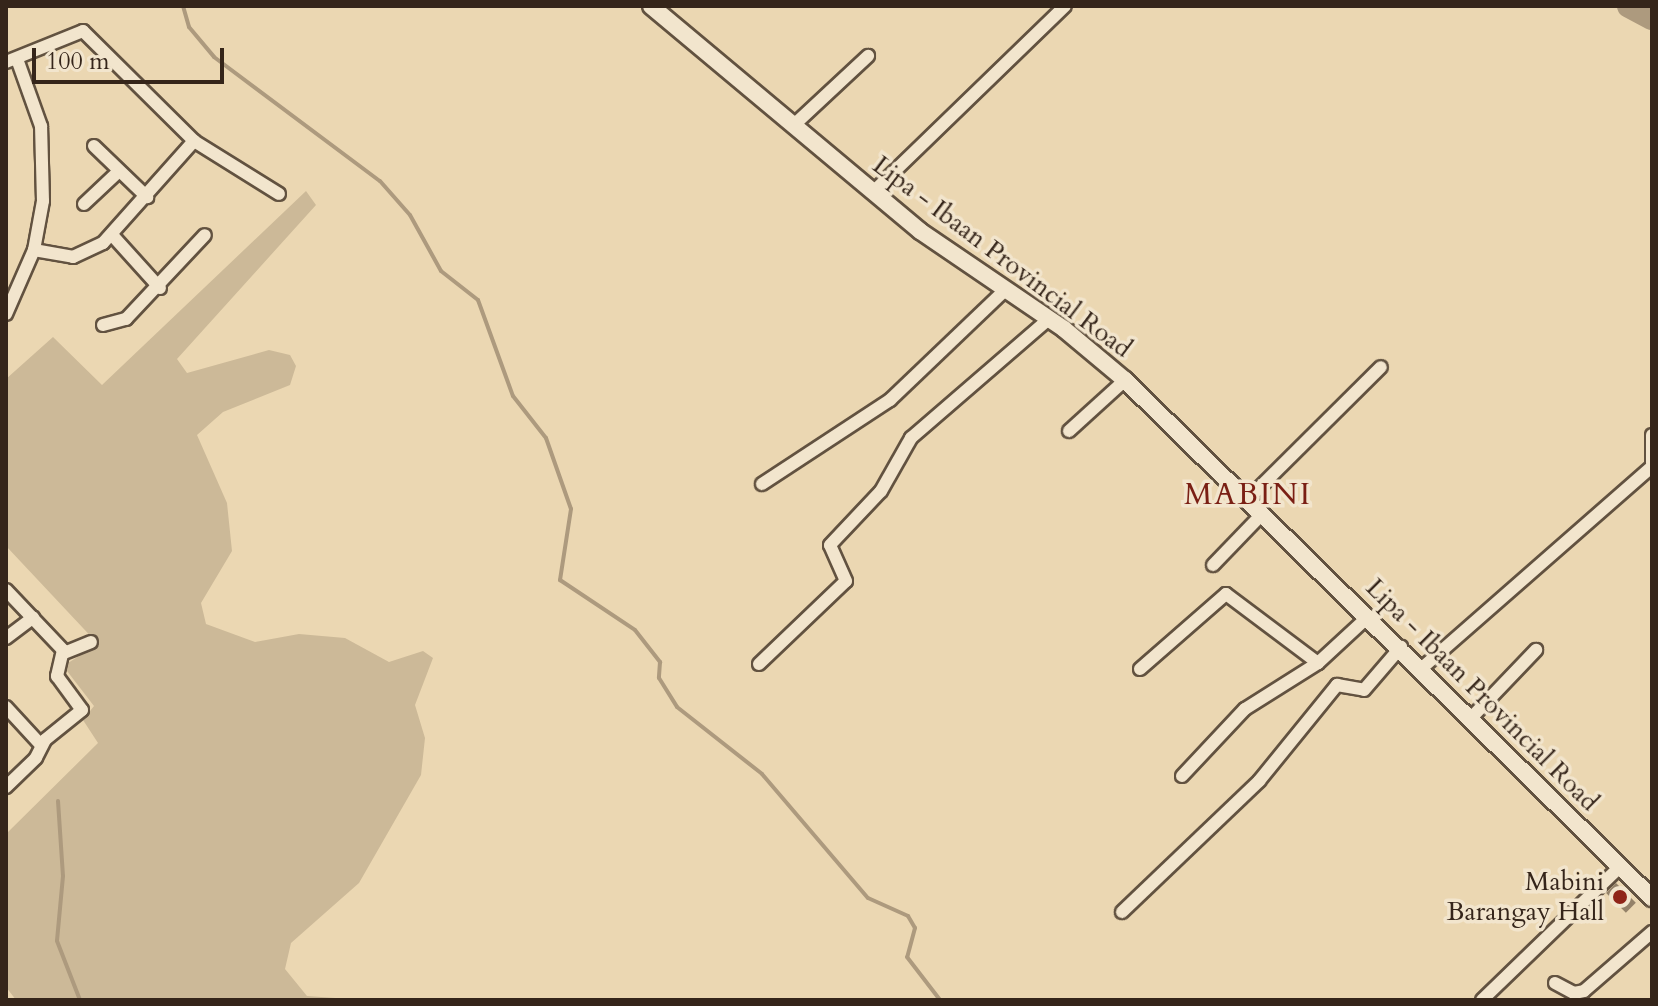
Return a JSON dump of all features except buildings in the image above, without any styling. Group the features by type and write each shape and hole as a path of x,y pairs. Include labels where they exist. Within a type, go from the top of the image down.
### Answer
{"main road":[{"name":"Lipa - Ibaan Provincial Road","path":"651,6 873,192 1049,319 1125,380 1401,647 1652,898"}],"street":[{"path":"873,192 1065,6"},
{"path":"6,314 34,250 43,144 11,61 83,31 194,141 279,194"},
{"path":"795,124 868,56"},
{"path":"34,250 73,257 113,236 194,141"},
{"path":"94,146 117,173 147,197"},
{"path":"84,204 117,173"},
{"path":"103,325 126,319 160,288 205,235"},
{"path":"113,236 160,288"},
{"path":"762,484 890,400 1006,289"},
{"path":"759,664 846,581 830,545 881,491 911,438 1049,319"},
{"path":"1248,499 1381,367"},
{"path":"1069,431 1125,380"},
{"path":"1422,668 1652,465 1652,435"},
{"path":"1213,565 1263,513"},
{"path":"6,590 64,653"},
{"path":"1140,669 1226,594 1318,663"},
{"path":"1182,776 1245,709 1318,663 1369,616"},
{"path":"6,638 33,618"},
{"path":"64,653 91,642"},
{"path":"1122,912 1259,781 1337,685 1367,688 1401,647"},
{"path":"1472,717 1536,650"},
{"path":"6,787 41,745 82,711 57,676 64,653"},
{"path":"6,707 41,745"},
{"path":"1482,1000 1621,866"},
{"path":"1555,983 1574,993 1584,991 1652,932"}],"shaded area":[{"path":"306,191 316,205 177,359 187,373 269,350 290,355 296,366 290,385 223,412 197,435 227,503 232,551 201,603 206,624 255,642 299,634 345,638 389,662 423,651 433,658 415,705 425,738 421,775 359,883 291,943 285,969 307,996 364,1000 16,1000 6,987 6,834 98,743 83,720 94,706 67,671 68,663 98,644 6,546 6,379 53,337 102,385"}],"waterway":[{"path":"183,6 189,27 214,57 380,181 410,215 441,271 478,300 513,396 546,438 571,509 560,580 635,630 660,662 659,678 677,707 762,774 868,898 908,916 915,928 907,957 940,1000"},
{"path":"1629,6 1652,18"},
{"path":"58,801 63,876 57,941 80,1000"}],"place":[{"name":"Mabini Barangay Hall","path":"1620,897"}],"district":[{"name":"MABINI","path":"1248,495"}]}
